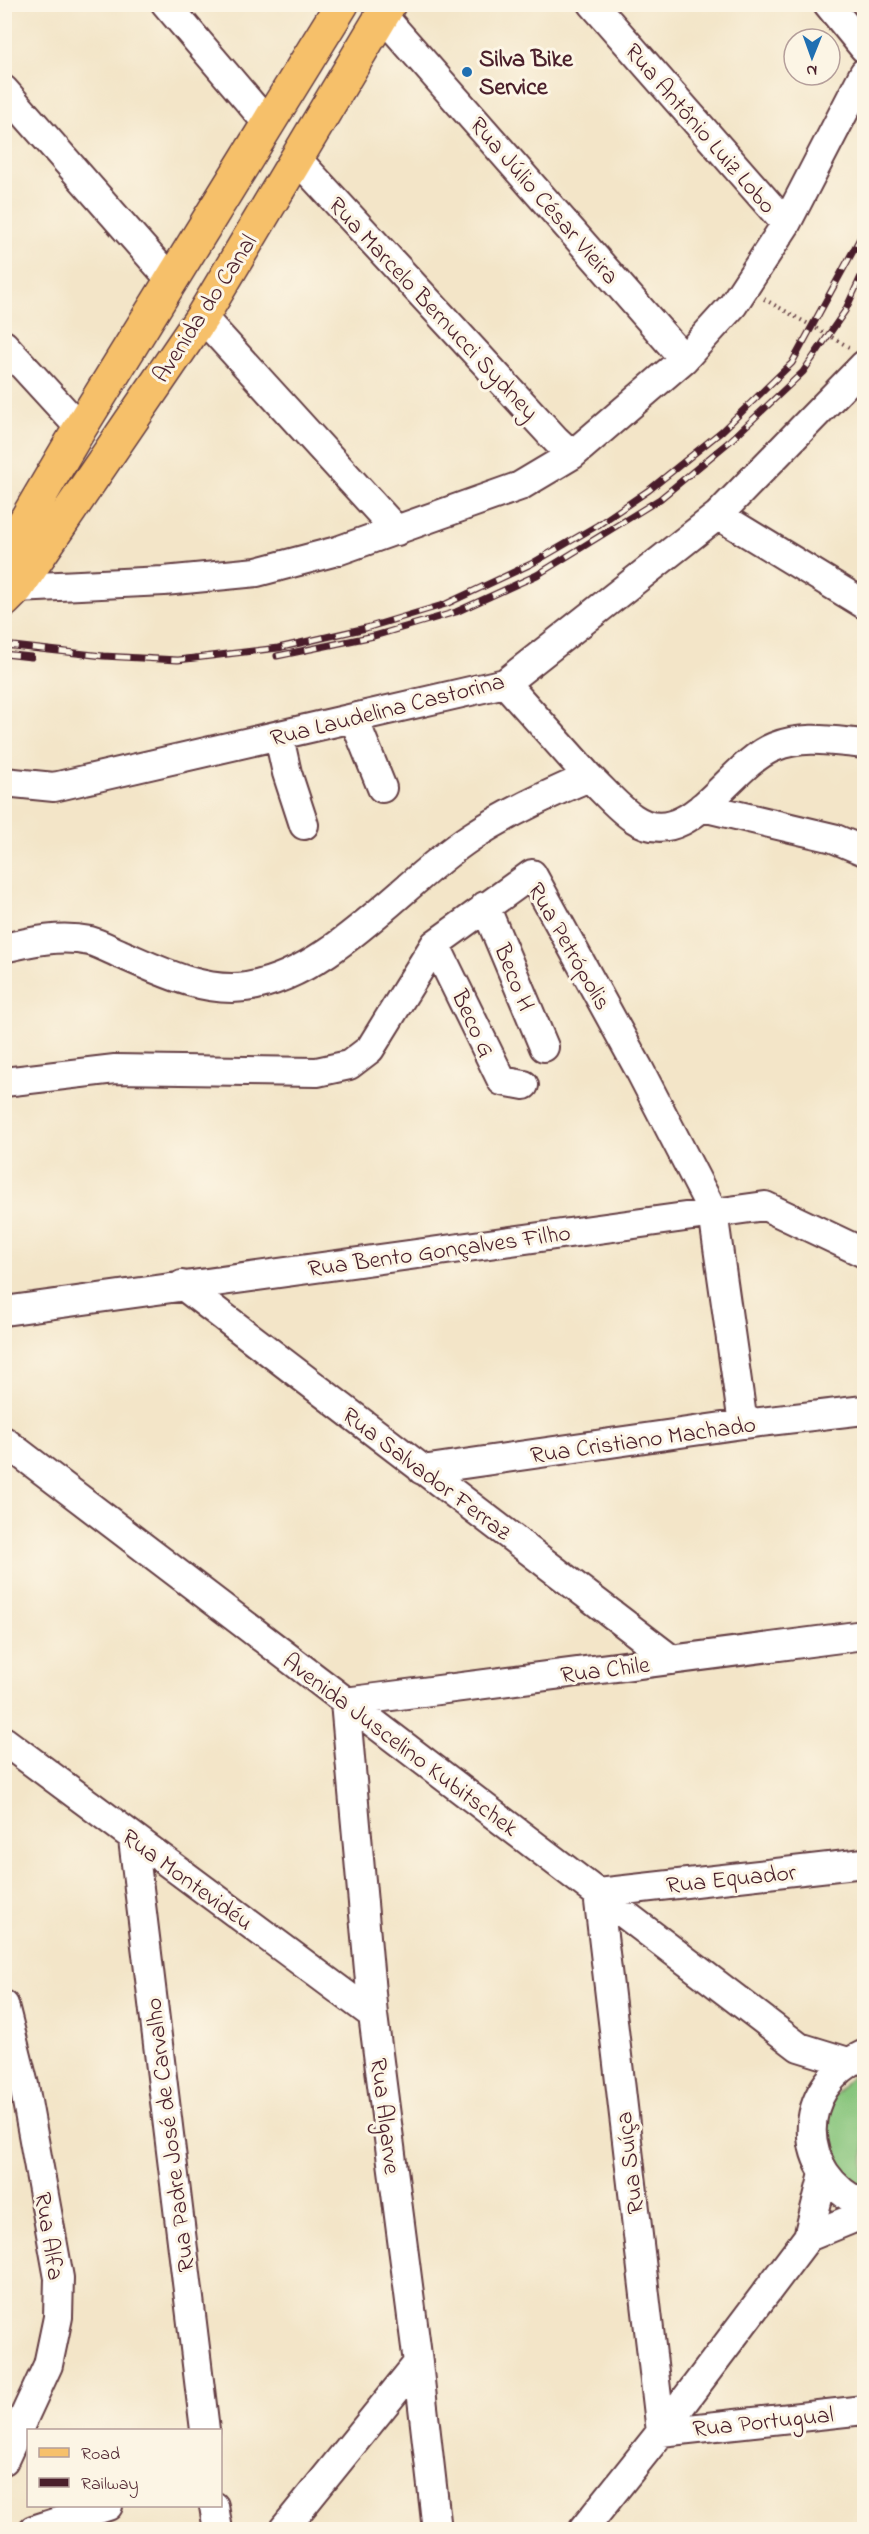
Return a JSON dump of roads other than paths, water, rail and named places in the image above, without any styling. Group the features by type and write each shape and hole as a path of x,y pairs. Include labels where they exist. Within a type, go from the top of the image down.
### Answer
{"main road":[{"name":"Avenida do Canal","path":"4,557 80,428 342,4"},
{"name":"Avenida do Canal","path":"9,592 202,316 386,10"}],"street":[{"path":"166,4 268,124"},
{"name":"Rua Antônio Luiz Lobo","path":"593,4 786,224"},
{"name":"Rua Júlio César Vieira","path":"386,10 684,359"},
{"path":"839,11 864,48"},
{"path":"9,592 257,572 336,551 520,486 572,455 684,359 733,305 786,224 864,73"},
{"path":"4,90 171,280"},
{"name":"Rua Marcelo Bernucci Sydney","path":"297,159 572,455"},
{"path":"202,316 397,531"},
{"path":"4,345 80,428"},
{"name":"Rua Laudelina Castorina","path":"4,782 54,787 279,737 505,683 718,515 856,356"},
{"path":"718,515 864,604"},
{"path":"505,683 589,777 633,818 649,826 666,828 682,822 702,807 738,770 771,748 798,738 864,744"},
{"path":"354,719 382,788"},
{"path":"279,737 287,773 304,825"},
{"path":"4,948 46,938 91,941 161,971 209,986 245,987 279,978 326,954 471,838 547,794 589,777"},
{"path":"702,807 833,838 864,851"},
{"name":"Rua Petrópolis","path":"4,1082 115,1069 317,1072 350,1065 370,1049 435,944 532,874 639,1069 713,1212 743,1424"},
{"name":"Beco H","path":"485,906 544,1047"},
{"name":"Beco G","path":"435,944 502,1081 524,1085"},
{"name":"Rua Bento Gonçalves Filho","path":"4,1311 765,1206 864,1253"},
{"name":"Rua Salvador Ferraz","path":"182,1285 672,1660"},
{"name":"Rua Cristiano Machado","path":"422,1470 743,1424 864,1410"},
{"name":"Avenida Juscelino Kubitschek","path":"4,1441 799,2047 856,2058"},
{"name":"Rua Chile","path":"345,1702 864,1635"},
{"name":"Rua Algarve","path":"345,1702 373,2014 437,2529"},
{"name":"Rua Montevidéu","path":"4,1742 373,2014"},
{"name":"Rua Padre José de Carvalho","path":"133,1839 205,2429"},
{"name":"Rua Equador","path":"598,1893 864,1863"},
{"name":"Rua Suíça","path":"598,1893 661,2432"},
{"name":"Rua Alfa","path":"4,2005 24,2085 59,2278 58,2317 48,2365 4,2460"},
{"name":"Avenida Juscelino Kubitschek","path":"799,2047 820,2093"},
{"path":"856,2058 832,2076 820,2093 813,2113 811,2134 815,2155 824,2174 846,2197 864,2205"},
{"path":"583,2529 661,2432 808,2237 824,2174"},
{"path":"808,2237 864,2214"},
{"path":"283,2529 418,2363"},
{"path":"4,2403 37,2388"},
{"name":"Rua Portugual","path":"661,2432 864,2410"},
{"path":"33,2529 102,2507"},
{"path":"214,2507 218,2529"}],"railway":[{"path":"4,645 103,656 178,660 278,648 366,628 446,604 531,564 598,525 649,490 722,431 792,363 864,231"},
{"path":"277,656 374,636 456,612 537,575 660,499 730,441 803,372 845,311 864,270"},
{"path":"4,654 31,657"}],"place":[{"name":"Silva Bike Service","path":"467,72"}]}
